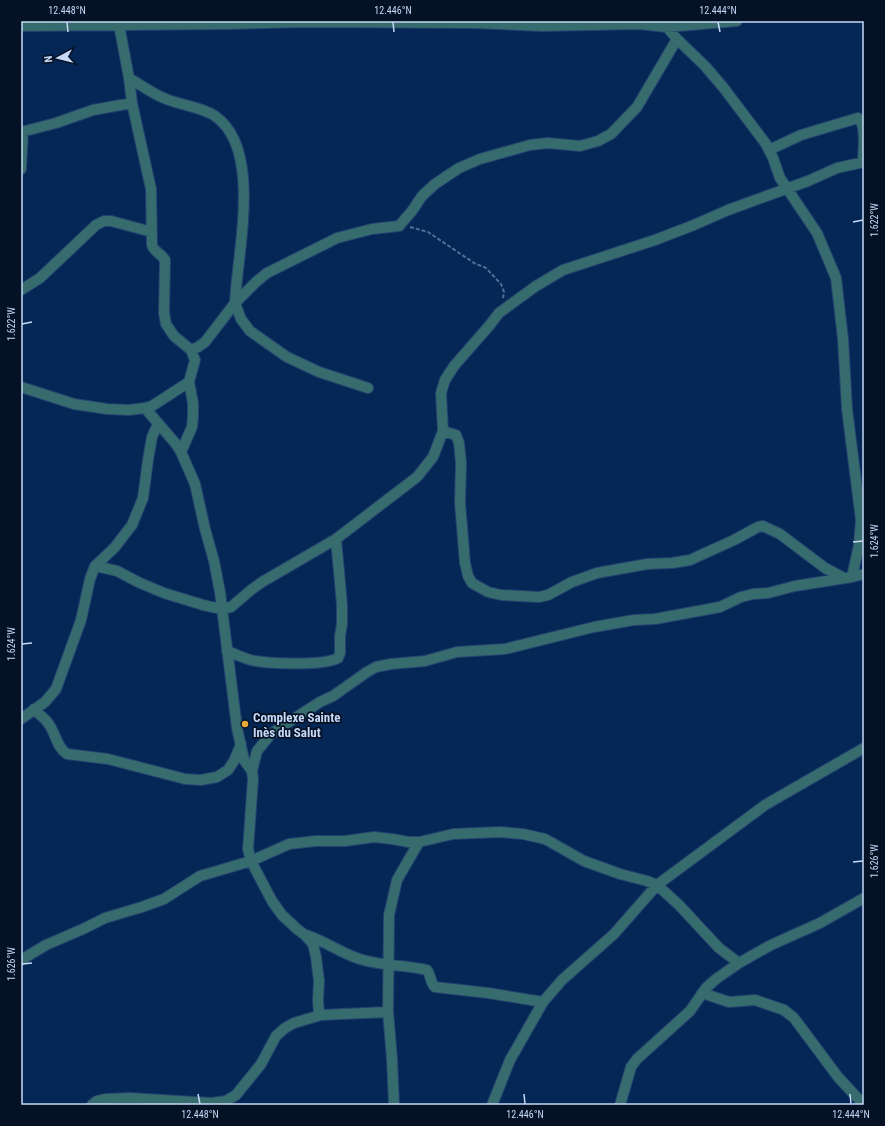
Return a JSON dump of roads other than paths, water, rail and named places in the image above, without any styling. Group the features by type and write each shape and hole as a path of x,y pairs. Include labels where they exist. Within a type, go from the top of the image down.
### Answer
{"street":[{"path":"21,26 68,23 119,25 304,21 474,22 542,26 639,23 667,27 707,22 737,21"},
{"path":"119,25 132,103 151,190 153,249 165,260 164,313 166,324 174,336 191,350 195,360 189,382 193,417 192,427 180,452"},
{"path":"667,27 723,87 743,112 769,150 780,178 817,233 837,283 843,339 847,409 861,520 859,545 848,577"},
{"path":"191,350 205,342 236,303 267,273 294,258 345,235 372,228 399,226 422,196 435,184 459,168 480,159 530,145 548,143 580,146 598,141 611,134 637,107 677,39"},
{"path":"129,78 164,99 185,104 215,116 230,130 239,148 243,168 244,191 236,303 241,318 250,331 287,357 319,372 368,388"},
{"path":"21,169 22,132 56,123 93,110 132,103"},
{"path":"95,566 117,571 164,593 203,605 221,609 231,607 262,582 336,539 417,477 433,457 443,431 441,393 445,380 454,366 489,326 499,312 521,296 563,270 655,240 734,207 787,189 837,168 863,162 864,129 862,122 858,118 802,135 769,150"},
{"path":"21,290 40,278 96,225 104,221 118,222 152,232"},
{"path":"21,387 74,404 107,409 129,410 144,408 162,400 189,382"},
{"path":"144,408 176,444 195,484 214,561 240,744 244,760 252,771"},
{"path":"21,719 45,702 56,690 80,620 90,579 95,566 115,547 132,525 144,498 149,452 152,437 158,424"},
{"path":"443,431 456,435 459,443 461,463 460,503 465,563 468,576 472,584 488,592 501,595 539,597 548,595 572,582 597,573 647,564 672,563 690,560 734,540 758,527 763,526 780,534 825,568 848,577"},
{"path":"227,651 250,660 267,663 331,661 338,658 340,653 342,605 336,539"},
{"path":"321,1014 318,1010 319,981 313,944 282,915 272,901 251,860 248,849 253,779 252,771 257,751 270,734 320,702 333,696 376,667 425,661 457,652 505,649 594,627 634,620 655,619 720,607 741,597 753,594 768,593 795,586 864,574"},
{"path":"34,709 48,722 58,745 67,754 108,759 185,779 201,780 217,777 228,770 234,761 240,744"},
{"path":"492,1105 510,1060 543,1002 562,980 614,934 657,885 765,805 864,748"},
{"path":"21,960 46,945 105,918 142,908 164,900 200,876 251,860 289,844 316,841 345,841 374,837 419,842 453,834 500,832 523,834 545,839 584,861 598,867 657,885 679,905 719,948 739,963"},
{"path":"394,1105 388,1012 389,915 400,872 419,842"},
{"path":"620,1105 631,1068 638,1059 690,1011 702,993 716,979 739,963 771,945 820,923 864,898"},
{"path":"305,935 318,939 348,955 362,960 388,966 427,970 431,976 432,984 435,987 488,993 543,1002"},
{"path":"702,993 729,1002 755,1000 784,1010 794,1018 838,1078 864,1105"},
{"path":"92,1105 97,1101 106,1099 130,1098 212,1103 226,1101 236,1095 261,1064 276,1036 285,1028 294,1023 321,1014 388,1012"}],"place":[{"name":"Complexe Sainte Inès du Salut","path":"245,724"}]}
